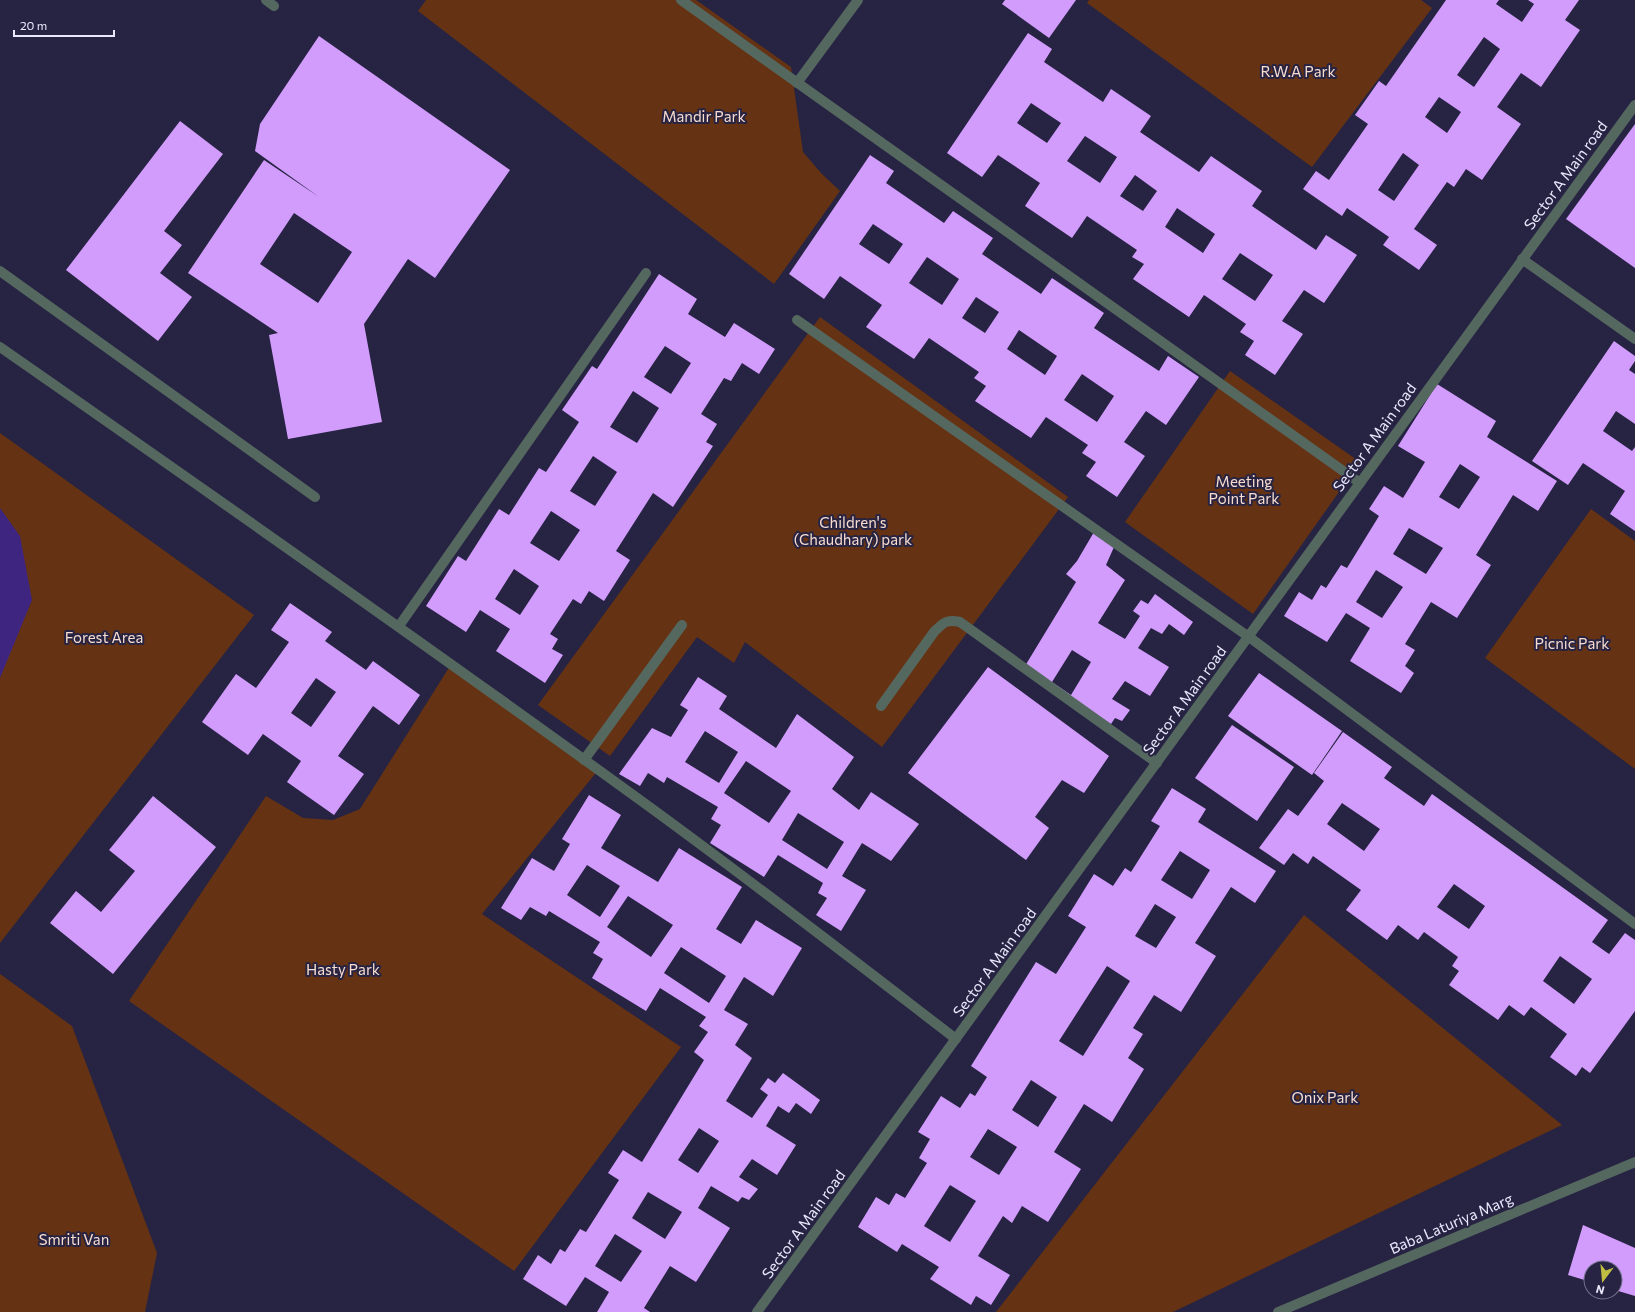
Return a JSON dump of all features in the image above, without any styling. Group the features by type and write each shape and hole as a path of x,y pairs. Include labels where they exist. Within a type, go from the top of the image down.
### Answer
{"street":[{"path":"681,0 1360,482"},
{"path":"797,83 858,0"},
{"name":"Sector A Main road","path":"757,1312 1635,105"},
{"path":"1522,259 1635,339"},
{"path":"0,271 315,497"},
{"path":"399,626 646,273"},
{"path":"797,320 1248,637 1635,924"},
{"path":"0,347 399,626 788,910 956,1039"},
{"path":"881,706 934,632 942,624 950,620 960,622 1157,763"},
{"path":"584,760 682,625"},
{"name":"Baba Laturiya Marg","path":"1278,1312 1635,1162"},
{"path":"764,1302 769,1312"}],"green space":[{"name":"Mandir Park","path":"426,0 696,0 791,67 803,152 821,173 840,191 774,284 418,11"},
{"name":"R.W.A Park","path":"1089,0 1421,0 1432,8 1312,167 1087,3"},
{"name":"Children's (Chaudhary) park","path":"820,317 1068,497 882,747 745,642 734,663 697,637 610,756 538,705"},
{"name":"Meeting Point Park","path":"1230,371 1360,462 1253,614 1125,522"},
{"name":"Forest Area","path":"0,433 254,615 0,943"},
{"name":"Picnic Park","path":"1591,509 1635,541 1635,769 1485,658"},
{"name":"Hasty Park","path":"450,666 599,769 482,914 681,1047 514,1271 129,1001 266,796 303,818 333,820 360,809"},
{"name":"Onix Park","path":"1304,915 1562,1125 1173,1312 996,1312"},
{"name":"Smriti Van","path":"0,974 72,1026 157,1253 145,1312 0,1312"}],"shaded area":[{"path":"0,508 20,536 32,600 0,678"}],"building":[{"path":"1005,0 1076,0 1049,38 1002,4"},
{"path":"1446,0 1499,0 1496,4 1522,22 1534,4 1528,0 1579,0 1565,20 1580,30 1541,87 1521,73 1497,107 1521,124 1482,180 1466,169 1454,187 1447,182 1414,229 1437,245 1419,270 1383,245 1389,237 1347,208 1342,216 1303,189 1316,171 1329,180 1368,124 1355,115 1379,81 1386,86","holes":["1484,37 1500,49 1474,87 1457,75","1439,97 1461,112 1447,133 1425,117","1403,153 1419,165 1394,201 1378,190"]},
{"path":"1028,33 1052,49 1044,62 1103,102 1111,89 1151,116 1140,132 1199,172 1211,156 1262,191 1252,206 1316,250 1326,235 1357,255 1324,303 1304,290 1282,321 1303,334 1275,375 1245,355 1254,341 1240,332 1246,324 1204,295 1189,317 1133,279 1144,264 1132,257 1137,250 1087,216 1072,238 1025,206 1040,183 998,155 982,177 947,153","holes":["1031,103 1061,123 1047,143 1017,123","1085,136 1117,157 1100,183 1067,161","1135,175 1157,191 1143,211 1120,196","1177,208 1215,234 1203,253 1165,227","1240,253 1273,275 1255,301 1222,279"]},
{"path":"319,36 510,170 435,278 408,259 364,324 382,422 288,439 269,335 278,333 188,273 264,160 319,197 255,151 260,124","holes":["294,213 352,252 318,303 260,264"]},
{"path":"180,121 223,154 164,231 182,245 160,273 192,297 158,341 66,270"},
{"path":"1635,124 1635,268 1566,219"},
{"path":"870,155 894,171 886,183 944,223 953,211 993,238 982,254 1041,294 1052,278 1104,313 1094,328 1159,371 1168,356 1199,377 1166,425 1146,411 1124,442 1145,456 1117,497 1086,476 1096,462 1082,453 1088,445 1046,417 1031,438 975,401 986,386 974,378 979,372 929,338 914,359 866,327 882,305 840,276 824,299 789,274","holes":["873,224 903,244 889,264 859,244","927,257 959,279 942,305 909,283","976,297 999,312 985,333 962,318","1019,330 1057,356 1045,375 1007,349","1082,374 1114,396 1097,422 1064,400"]},
{"path":"659,274 697,299 688,314 725,337 734,323 775,349 759,374 742,363 731,381 724,378 701,414 717,424 706,442 713,446 673,507 653,493 616,551 630,560 604,601 589,591 581,604 573,599 550,634 558,639 552,649 563,655 545,683 496,651 510,629 480,610 466,632 426,606 458,556 466,561 499,509 509,515 539,468 546,472 579,422 562,410 592,366 597,369","holes":["665,346 691,363 671,394 644,377","633,391 659,408 637,443 610,427","593,456 617,472 595,506 570,491","551,511 580,530 559,561 530,543","514,569 539,586 520,615 495,599"]},
{"path":"1614,341 1635,356 1635,361 1629,370 1635,374 1635,424 1616,411 1603,431 1632,451 1635,447 1635,531 1610,514 1625,491 1583,463 1568,485 1532,461"},
{"path":"1437,384 1496,421 1487,437 1557,481 1538,511 1513,495 1476,555 1491,565 1457,618 1431,602 1405,644 1415,650 1405,666 1414,673 1401,693 1350,661 1370,628 1346,613 1327,642 1284,616 1299,592 1312,600 1321,585 1326,588 1341,565 1347,568 1379,516 1369,509 1384,486 1403,498 1425,462 1398,446","holes":["1460,464 1480,477 1459,509 1439,497","1409,528 1443,548 1426,574 1393,554","1376,570 1403,587 1382,618 1356,602"]},
{"path":"1094,532 1114,547 1106,565 1125,580 1098,623 1125,639 1140,616 1133,611 1141,600 1148,604 1155,594 1193,622 1184,635 1169,624 1162,634 1151,628 1138,648 1169,667 1150,696 1125,681 1112,699 1130,710 1122,721 1115,718 1111,724 1025,666 1076,582 1066,574 1077,561","holes":["1072,650 1091,662 1071,695 1052,682"]},
{"path":"290,603 332,632 325,641 366,670 373,661 420,695 399,725 373,706 338,756 364,774 334,815 287,782 301,761 263,734 248,755 202,722 236,674 256,688 289,642 271,630","holes":["316,678 336,692 311,727 291,713"]},
{"path":"988,667 1109,756 1084,793 1062,780 1035,817 1049,828 1026,860 908,773"},
{"path":"1259,673 1342,731 1312,775 1228,716"},
{"path":"698,677 727,696 719,709 776,748 797,714 854,757 832,789 859,810 871,792 919,824 891,861 862,843 842,876 866,890 841,931 816,915 827,898 818,893 823,883 778,855 764,877 710,843 721,825 711,819 718,807 667,777 664,783 648,773 640,786 619,774 652,728 671,737 688,710 680,705","holes":["705,731 738,752 719,783 685,762","746,761 791,791 769,823 724,793","798,813 844,842 827,869 782,840"]},
{"path":"1232,725 1294,767 1257,821 1195,778"},
{"path":"1343,732 1392,767 1384,778 1424,806 1432,794 1608,920 1592,942 1609,954 1625,933 1635,940 1635,1011 1590,1073 1582,1067 1576,1076 1550,1057 1567,1034 1531,1007 1524,1016 1509,1005 1498,1020 1449,985 1459,971 1452,966 1458,957 1424,932 1418,940 1398,925 1387,940 1346,910 1361,890 1313,856 1308,864 1293,853 1284,865 1259,848 1288,809 1298,816 1324,781 1314,773","holes":["1342,803 1380,829 1364,851 1327,824","1454,884 1485,906 1469,929 1437,907","1560,956 1592,979 1574,1004 1543,981"]},
{"path":"1172,788 1206,809 1198,822 1276,871 1255,903 1231,887 1195,943 1216,956 1181,1012 1154,995 1133,1028 1143,1034 1128,1058 1144,1069 1112,1122 1084,1104 1054,1152 1081,1169 1048,1222 1022,1206 1012,1223 1003,1216 978,1256 1010,1275 991,1305 976,1296 971,1305 930,1279 939,1267 902,1244 897,1252 858,1227 876,1197 889,1205 896,1193 905,1198 927,1163 919,1158 930,1139 918,1132 941,1096 960,1108 970,1093 975,1096 987,1077 971,1066 1036,962 1056,974 1086,927 1068,916 1094,874 1113,886 1125,868 1131,872 1160,826 1151,821","holes":["1180,851 1210,870 1192,899 1161,880","1155,904 1176,917 1156,948 1135,936","1107,966 1130,981 1083,1056 1059,1041","1031,1080 1057,1097 1038,1127 1012,1110","988,1129 1017,1147 999,1175 970,1157","950,1185 976,1201 950,1242 924,1226"]},
{"path":"589,795 621,815 601,848 658,882 679,848 742,887 716,929 741,944 756,920 802,948 773,996 744,977 724,1010 748,1024 735,1045 752,1058 726,1101 752,1118 768,1095 760,1089 768,1078 775,1083 783,1073 820,1100 811,1114 796,1103 789,1113 778,1106 766,1126 796,1145 777,1175 752,1159 739,1177 758,1189 749,1200 742,1197 738,1202 711,1186 698,1208 730,1228 696,1282 670,1266 644,1308 650,1312 597,1312 609,1292 585,1277 566,1306 523,1279 538,1255 551,1264 560,1249 565,1252 580,1229 586,1232 619,1180 608,1173 623,1150 642,1162 704,1060 694,1052 708,1032 699,1026 706,1017 660,988 646,1011 592,978 603,959 593,953 600,942 549,911 546,916 530,907 521,920 501,908 532,858 554,871 570,844 562,839","holes":["587,865 620,886 600,917 567,895","628,896 673,925 651,957 607,927","681,947 726,976 709,1003 664,973","699,1128 719,1141 698,1173 678,1160","648,1192 682,1212 665,1239 632,1218","615,1234 642,1251 621,1282 595,1266"]},
{"path":"153,796 216,847 113,974 50,923 76,891 101,912 135,871 109,850"},
{"path":"1583,1225 1635,1248 1635,1296 1623,1292 1623,1260 1583,1260 1583,1280 1568,1275"}]}
